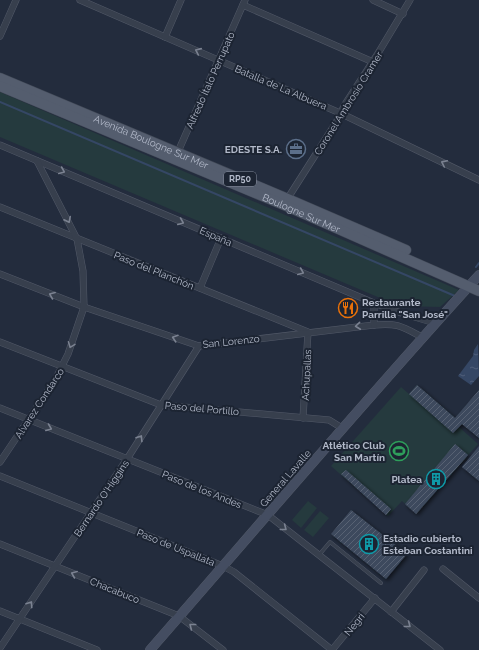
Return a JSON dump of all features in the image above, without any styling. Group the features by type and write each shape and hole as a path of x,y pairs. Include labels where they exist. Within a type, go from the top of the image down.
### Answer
{"main road":[{"name":"Avenida Boulogne Sur Mer","path":"0,78 176,156 286,202"},
{"name":"RP50","path":"0,86 176,156"},
{"name":"Boulogne Sur Mer","path":"286,202 475,281"},
{"name":"RP50","path":"475,281 479,290"},
{"name":"General Lavalle","path":"150,650 435,322 475,281"}],"street":[{"path":"0,36 16,0"},
{"name":"Batalla de La Albuera","path":"80,0 340,113 479,180"},
{"path":"96,7 98,0"},
{"path":"165,37 181,0"},
{"path":"373,0 403,14"},
{"name":"Coronel Ambrosio Cramer","path":"286,202 333,127 344,106 403,14 410,0"},
{"path":"244,2 373,62"},
{"name":"Alfredo Ítalo Perrupato","path":"176,156 244,2"},
{"name":"España","path":"0,145 374,303 395,311 435,322"},
{"name":"Alvarez Condarco","path":"0,462 63,366 84,308 83,271 77,238 37,161"},
{"name":"Paso del Planchón","path":"0,208 308,332"},
{"path":"200,288 221,238"},
{"name":"San Lorenzo","path":"0,274 84,308 199,346 374,324 397,325 422,337"},
{"path":"374,303 374,324"},
{"name":"Achupallas","path":"303,418 308,332"},
{"name":"Paso del Portillo","path":"0,342 161,405 329,420 342,428"},
{"name":"Bernardo O'Higgins","path":"0,648 127,459 199,346"},
{"name":"Paso de los Andes","path":"0,408 268,515 440,650"},
{"name":"Paso de Uspallata","path":"0,476 223,566 234,572 332,650"},
{"name":"Chacabuco","path":"0,544 180,616 222,650"},
{"path":"443,569 479,598"},
{"path":"391,612 424,570"},
{"name":"Negri","path":"332,650 375,598"},
{"path":"0,611 97,650"}],"lane":[{"path":"319,555 330,542 381,582"}],"green space":[{"path":"0,92 459,290 440,307 399,306 0,137"},
{"path":"417,385 462,424 459,427 478,444 416,514 402,501 388,516 331,466 401,387 409,394"},
{"path":"308,501 317,508 301,528 292,520"},
{"path":"320,511 329,518 313,537 304,530"}],"water":[{"path":"478,344 479,376 471,385 458,376 473,356 474,350"}],"building":[{"path":"417,385 455,418 479,390 479,438 462,424 453,433 409,394"},
{"name":"Platea","path":"455,444 468,455 416,514 405,504"},
{"path":"479,446 479,481 462,467"},
{"path":"346,470 391,509 386,515 341,474"},
{"name":"Estadio cubierto Esteban Costantini","path":"351,510 407,554 386,579 331,534"}],"waterway":[{"path":"0,102 455,296"},
{"path":"476,267 479,263"}],"place":[{"name":"EDESTE S.A.","path":"296,149"},
{"name":"Restaurante Parrilla \"San José\"","path":"348,308"},
{"name":"Atlético Club San Martín","path":"399,451"},
{"name":"Platea","path":"436,479"},
{"name":"Estadio cubierto Esteban Costantini","path":"369,544"}]}
